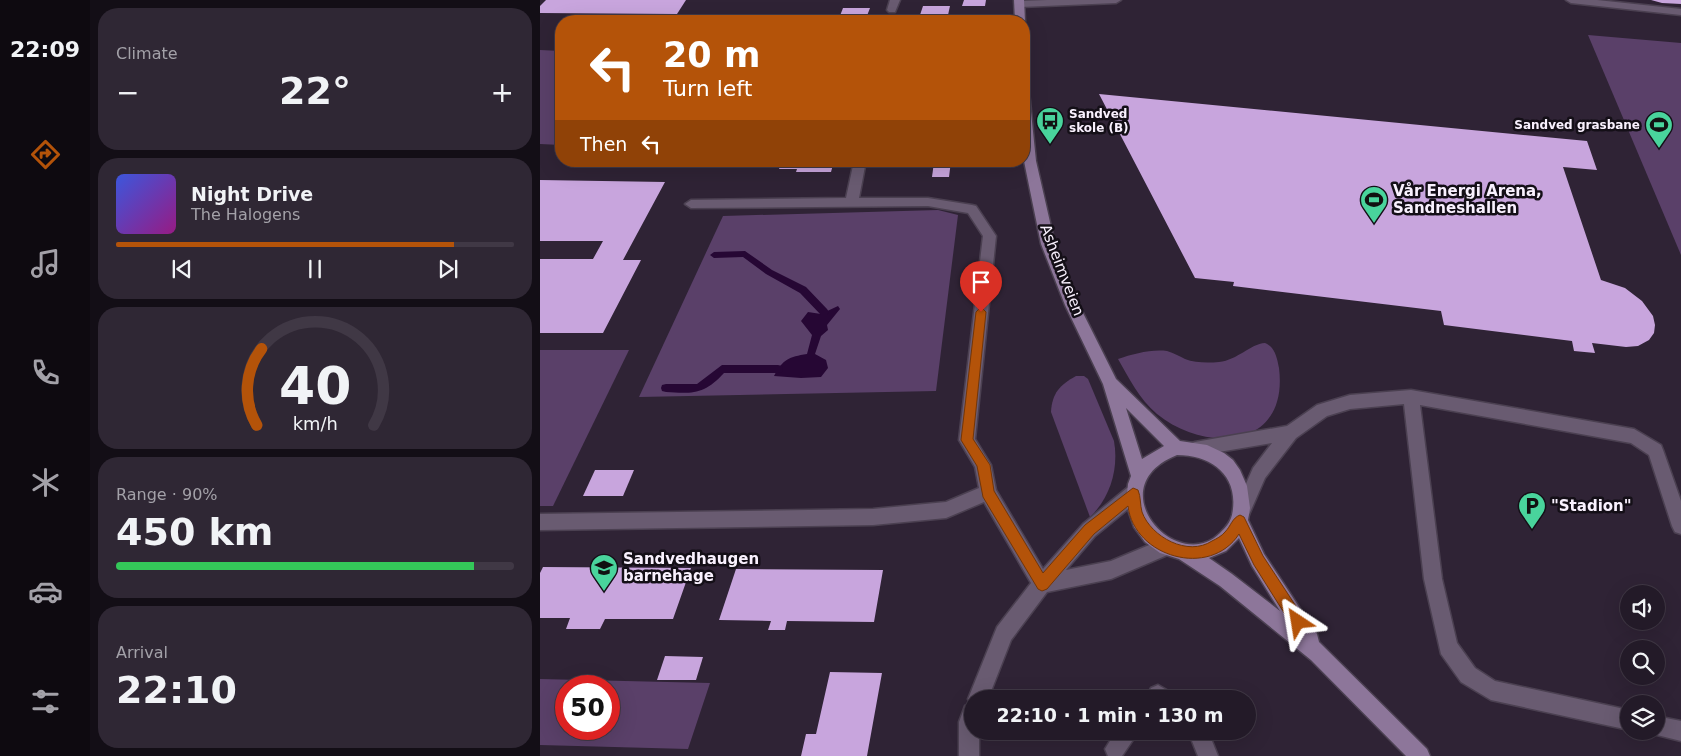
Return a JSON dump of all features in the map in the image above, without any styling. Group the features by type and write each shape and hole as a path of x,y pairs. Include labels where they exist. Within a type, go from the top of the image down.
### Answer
{"main road":[{"path":"1020,2 1020,15"},
{"name":"Asheimveien","path":"1030,160 1048,244 1072,305 1111,384 1139,476"},
{"name":"Asheimveien","path":"1111,384 1177,448"},
{"path":"1318,653 1258,560 1241,516 1242,493 1236,477 1224,463 1208,453 1196,449 1177,448 1158,455 1144,466 1133,494 1135,512 1144,529 1166,547 1185,553 1226,580 1318,653 1420,756"},
{"path":"1185,553 1214,548 1230,537 1241,516"}],"street":[{"path":"892,10 895,0"},
{"path":"1020,2 1116,0"},
{"path":"1571,0 1681,12"},
{"path":"852,201 859,167"},
{"path":"691,204 852,201 928,202 972,209 990,236 967,440 983,465 988,492 1042,584"},
{"path":"1411,397 1434,579 1448,647 1468,674 1491,690 1620,718"},
{"path":"1241,516 1259,473 1290,433 1322,410 1350,402 1411,397 1634,436 1655,450 1681,526"},
{"path":"1196,449 1290,433"},
{"path":"540,522 873,517 946,510 988,492"},
{"path":"982,690 1004,634 1042,584 1090,530 1133,494"},
{"path":"1042,584 1110,570 1166,547"},
{"path":"1665,728 1681,731"},
{"path":"969,740 969,756"},
{"path":"1115,749 1122,740"},
{"path":"1202,740 1208,756"}],"shaded area":[{"name":"Sandved grasbane","path":"1588,35 1681,43 1681,255"},
{"path":"540,50 555,51 555,145 540,144"},
{"path":"938,210 958,215 936,391 639,397 723,216"},
{"path":"838,306 840,309 827,325 828,330 821,336 815,354 826,360 828,368 821,377 774,376 780,366 787,360 807,354 812,335 801,321 808,312 821,314"},
{"path":"1265,343 1273,350 1277,360 1279,368 1279,395 1271,415 1258,429 1240,436 1220,438 1198,435 1177,427 1157,414 1145,402 1118,359 1142,352 1167,351 1193,361 1219,362 1226,361 1254,346"},
{"path":"540,350 629,350 553,506 540,506"},
{"path":"1076,376 1084,376 1088,379 1114,441 1114,472 1108,492 1090,517 1051,412 1053,400 1058,390"},
{"path":"540,679 555,679 555,740 620,740 620,681 710,683 688,749 540,745"}],"building":[{"path":"546,0 686,0 677,14 540,13 540,6"},
{"path":"964,0 986,0 985,6 962,6"},
{"path":"1651,0 1681,0 1681,4 1662,3"},
{"path":"923,6 950,6 948,15 920,15"},
{"path":"843,8 870,8 867,15 840,15"},
{"name":"Vår Energi Arena, Sandneshallen","path":"1099,94 1587,141 1597,170 1563,167 1601,280 1625,288 1642,301 1653,316 1654,333 1649,340 1638,346 1626,347 1592,343 1595,353 1574,351 1572,341 1444,325 1441,311 1233,286 1234,282 1195,278"},
{"path":"780,167 832,167 831,172 796,172 797,169 779,169"},
{"path":"933,167 950,167 949,177 932,177"},
{"path":"540,180 665,182 623,260 641,260 603,333 540,333 540,259 593,259 603,241 540,241"},
{"path":"595,470 634,470 623,496 583,496"},
{"path":"543,567 691,568 673,619 605,619 600,629 566,629 570,618 540,618 540,573"},
{"path":"736,569 883,570 874,622 787,621 785,630 768,630 771,621 719,620"},
{"path":"665,656 703,657 696,680 657,680"},
{"path":"830,672 882,673 867,756 801,756 806,734 816,734"}],"waterway":[{"path":"714,255 745,254 769,272 803,290 824,312"},
{"path":"666,388 692,389 703,386 722,369 778,369"}],"place":[{"name":"Sandved skole (B)","path":"1050,145"},
{"name":"Sandved grasbane","path":"1659,149"},
{"name":"Vår Energi Arena, Sandneshallen","path":"1374,224"},
{"name":"\"Stadion\"","path":"1532,530"},
{"name":"Sandvedhaugen barnehage","path":"604,592"}],"route":[{"path":"981,312 967,440 983,465 988,492 1042,584 1090,530 1133,494 1135,512 1144,529 1166,547 1185,553 1214,548 1230,537 1240,522 1258,560 1298,622"}]}
